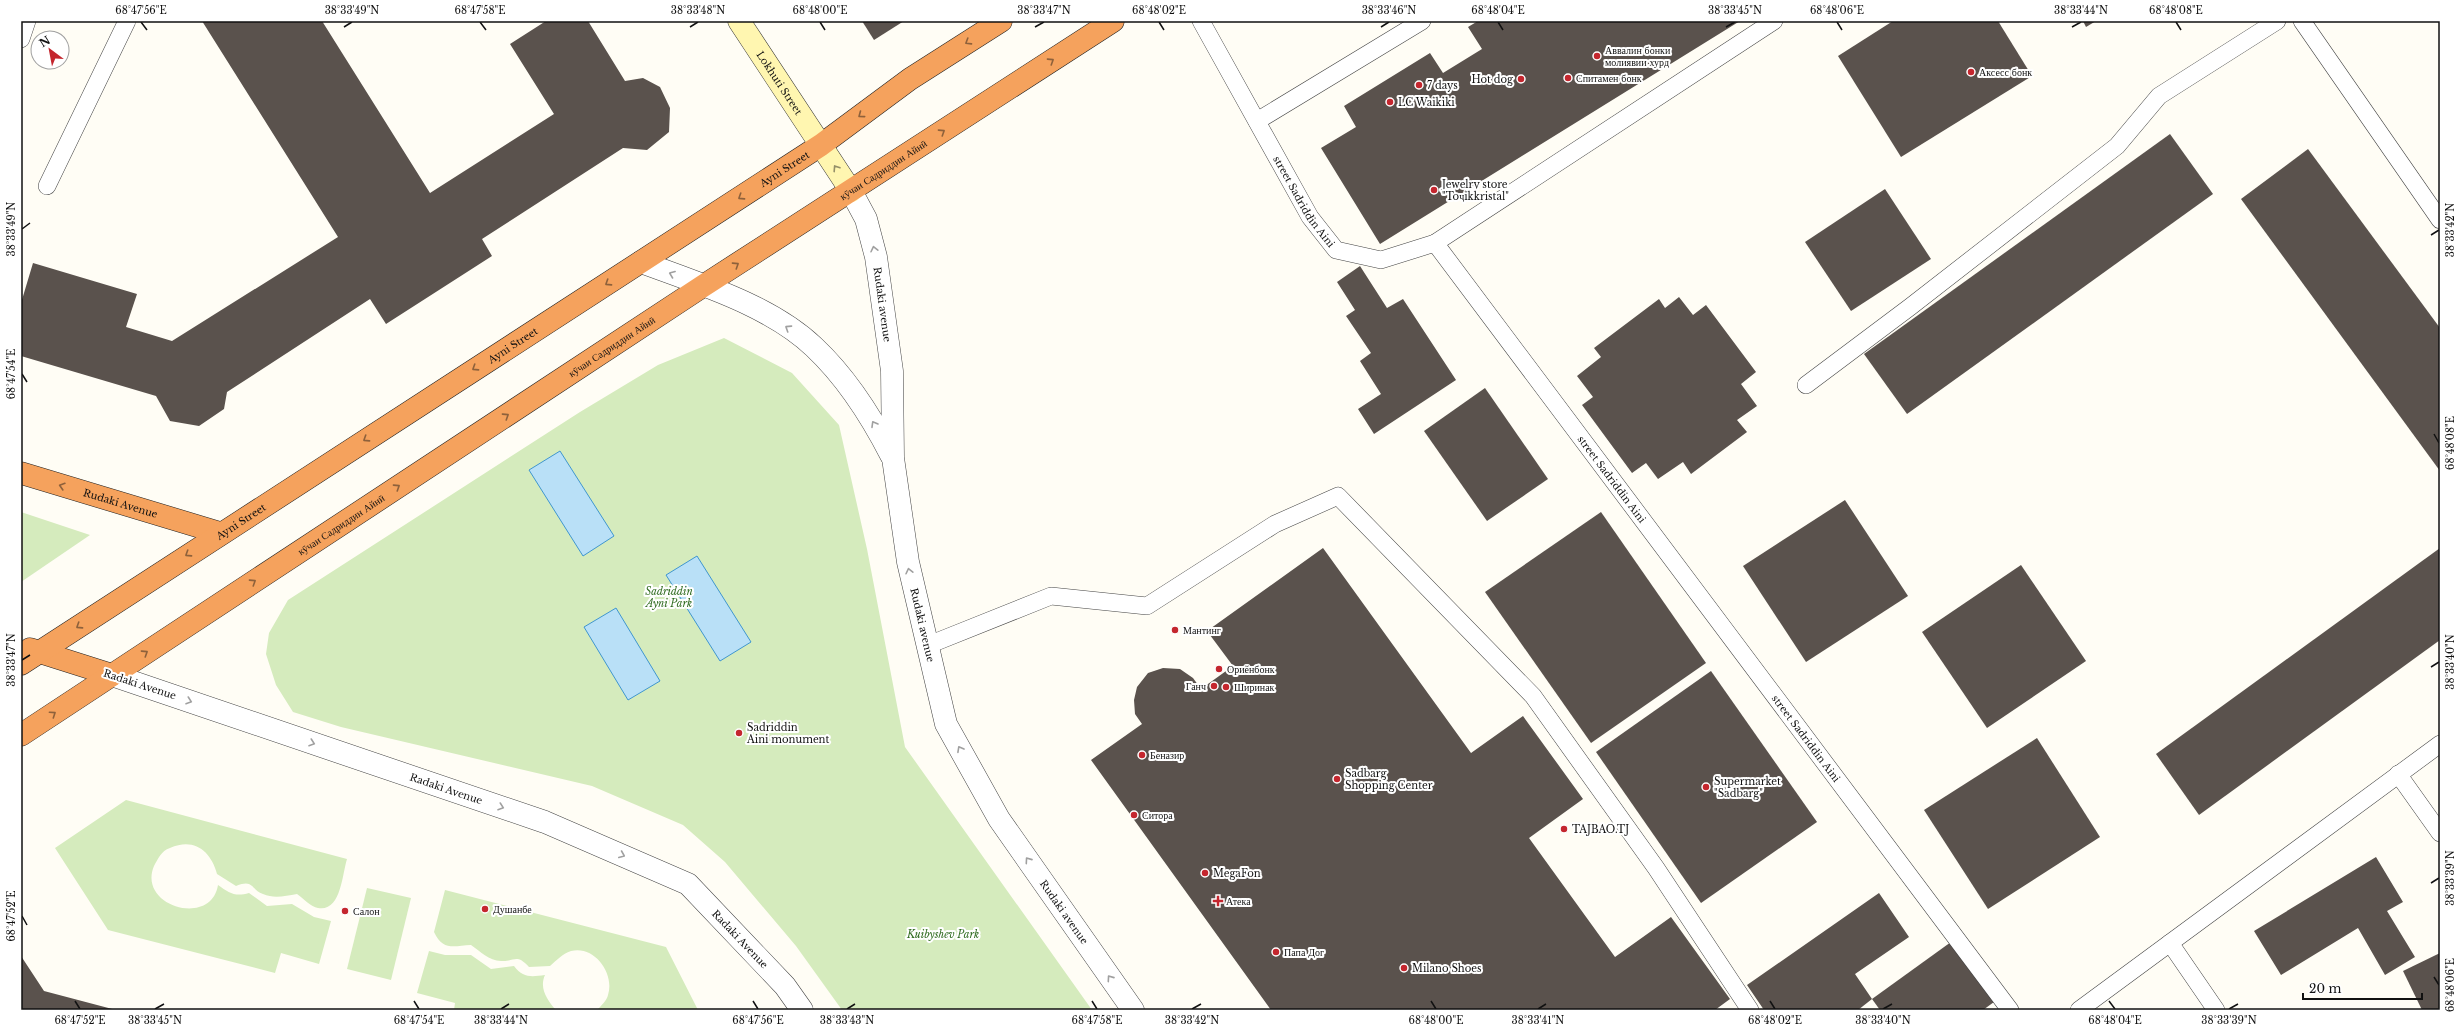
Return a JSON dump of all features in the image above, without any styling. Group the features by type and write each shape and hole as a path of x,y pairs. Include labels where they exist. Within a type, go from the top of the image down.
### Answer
{"highway":[{"name":"Ayni Street","path":"27,654 220,533 641,262 821,145 910,79 1001,21"},
{"name":"кӯчаи Садриддин Айнӣ","path":"112,674 703,286 1113,21"},
{"name":"Rudaki Avenue","path":"21,473 220,533"},
{"name":"Radaki Avenue","path":"27,654 112,674"},
{"path":"21,735 112,674"}],"street":[{"name":"Lokhuti Street","path":"739,21 851,191"},
{"name":"Rudaki avenue","path":"851,191 866,219 878,272 892,371 892,458 908,562 926,646 946,724 999,819 1133,1010"},
{"path":"641,262 703,286 766,314 814,347 864,407 892,458"},
{"name":"Radaki Avenue","path":"112,674 545,822 688,884 780,980 802,1010"}],"lane":[{"path":"21,39 27,21"},
{"path":"48,186 128,21"},
{"name":"street Sadriddin Aini","path":"1201,21 1310,217 1336,250 1381,260 1435,243 2010,1010"},
{"path":"1257,121 1422,21"},
{"path":"1435,243 1774,21"},
{"path":"1806,385 1910,307 2117,146 2159,96 2277,21"},
{"path":"2302,21 2440,220"},
{"path":"926,646 1051,596 1146,606 1275,524 1338,496 1533,696 1656,868 1750,1010"},
{"path":"2079,1010 2440,744"},
{"path":"2398,774 2440,833"},
{"path":"2170,943 2216,1010"}],"green space":[{"name":"Sadriddin Ayni Park","path":"724,338 792,373 839,425 867,549 905,747 1092,1010 842,1010 796,946 725,862 683,825 592,786 341,727 293,712 276,685 266,654 269,633 288,600 580,412 658,365"},
{"path":"21,512 90,535 21,582"},
{"path":"126,800 347,859 342,883 336,898 332,904 326,908 315,907 297,894 280,897 267,896 249,884 236,886 217,874 206,853 194,845 179,845 167,849 160,856 154,866 152,880 156,892 165,901 177,907 190,908 203,906 213,898 218,885 232,894 240,895 249,893 267,906 292,904 314,917 331,921 319,964 281,953 275,973 108,930 55,848"},
{"path":"367,888 411,898 391,980 347,969"},
{"path":"445,890 666,947 698,1010 597,1010 604,1003 607,997 609,987 608,978 601,962 595,956 587,952 579,950 571,951 562,955 550,966 529,967 518,959 497,961 471,945 445,945 437,938 434,932"},
{"path":"429,951 445,955 471,955 491,969 514,966 524,975 545,975 543,980 543,989 556,1010 454,1010 455,1003 417,993"}],"water":[{"path":"560,451 614,536 583,556 529,470"},
{"path":"697,556 751,642 720,661 666,575"},
{"path":"616,608 660,681 628,700 584,627"}],"building":[{"path":"202,21 322,21 430,193 554,114 510,44 546,21 588,21 625,81 643,78 660,87 670,108 669,132 647,150 623,148 482,239 492,256 386,324 370,299 227,392 224,409 199,426 170,421 156,396 21,356 21,303 33,263 137,294 126,327 172,341 338,237"},
{"path":"862,21 904,21 874,40"},
{"path":"1478,21 1740,21 1380,244 1321,148 1356,127 1344,106 1430,53 1443,73 1482,49 1468,27"},
{"path":"1893,21 1998,21 2032,76 1901,157 1838,56"},
{"path":"2083,21 2096,21 2086,27"},
{"path":"2170,134 2213,194 1907,414 1864,354"},
{"path":"2308,149 2440,328 2440,471 2241,199"},
{"path":"1885,189 1931,259 1851,311 1805,242"},
{"path":"1360,266 1387,308 1403,299 1456,380 1374,434 1358,409 1381,394 1360,361 1371,353 1346,316 1355,310 1337,282"},
{"path":"1679,297 1693,315 1706,305 1756,372 1741,384 1757,406 1737,420 1747,432 1691,474 1683,462 1658,479 1646,463 1632,473 1582,405 1593,397 1577,376 1601,357 1594,348 1659,299 1665,308"},
{"path":"1485,388 1548,479 1487,521 1424,431"},
{"path":"1845,500 1908,596 1806,662 1743,566"},
{"path":"1601,512 1706,663 1591,743 1485,592"},
{"name":"Sadbarg Shopping Center","path":"1323,548 1471,753 1523,716 1583,799 1529,838 1615,957 1671,917 1730,999 1715,1010 1271,1010 1091,760 1142,724 1135,714 1134,700 1137,687 1148,673 1163,668 1180,669 1193,678 1201,689 1233,666 1207,631"},
{"path":"2440,548 2440,640 2199,815 2156,754"},
{"path":"2021,565 2086,661 1987,728 1922,632"},
{"name":"Supermarket \"Sadbarg\"","path":"1711,671 1817,822 1701,903 1596,752"},
{"path":"2037,738 2100,837 1988,909 1924,810"},
{"path":"2376,857 2403,902 2387,911 2415,957 2385,975 2358,928 2281,975 2254,931"},
{"path":"1879,893 1909,937 1855,974 1872,999 1858,1010 1764,1010 1747,985"},
{"path":"1951,942 1994,1002 1983,1010 1880,1010 1872,999"},
{"path":"2440,953 2440,1010 2422,1010 2403,971"},
{"path":"21,956 44,991 116,1010 21,1010"}],"place":[{"name":"Аввалин бонки молиявии хурд","path":"1597,56"},
{"name":"Аксесс бонк","path":"1971,72"},
{"name":"Спитамен бонк","path":"1568,78"},
{"name":"Hot dog","path":"1521,79"},
{"name":"7 days","path":"1419,85"},
{"name":"LC Waikiki","path":"1390,102"},
{"name":"Jewelry store \"Toҷikkristal\"","path":"1434,190"},
{"name":"Мантинг","path":"1175,630"},
{"name":"Ориёнбонк","path":"1219,669"},
{"name":"Ганч","path":"1214,686"},
{"name":"Ширинак","path":"1226,687"},
{"name":"Sadriddin Aini monument","path":"739,733"},
{"name":"Беназир","path":"1142,755"},
{"name":"Sadbarg Shopping Center","path":"1337,779"},
{"name":"Supermarket \"Sadbarg\"","path":"1706,787"},
{"name":"Ситора","path":"1134,815"},
{"name":"TAJBAO.TJ","path":"1564,829"},
{"name":"MegaFon","path":"1205,873"},
{"name":"Атека","path":"1218,901"},
{"name":"Душанбе","path":"485,909"},
{"name":"Салон","path":"345,911"},
{"name":"Папа Дог","path":"1276,952"},
{"name":"Milano Shoes","path":"1404,968"}],"park label":[{"name":"Kuibyshev Park","path":"943,934"}]}
